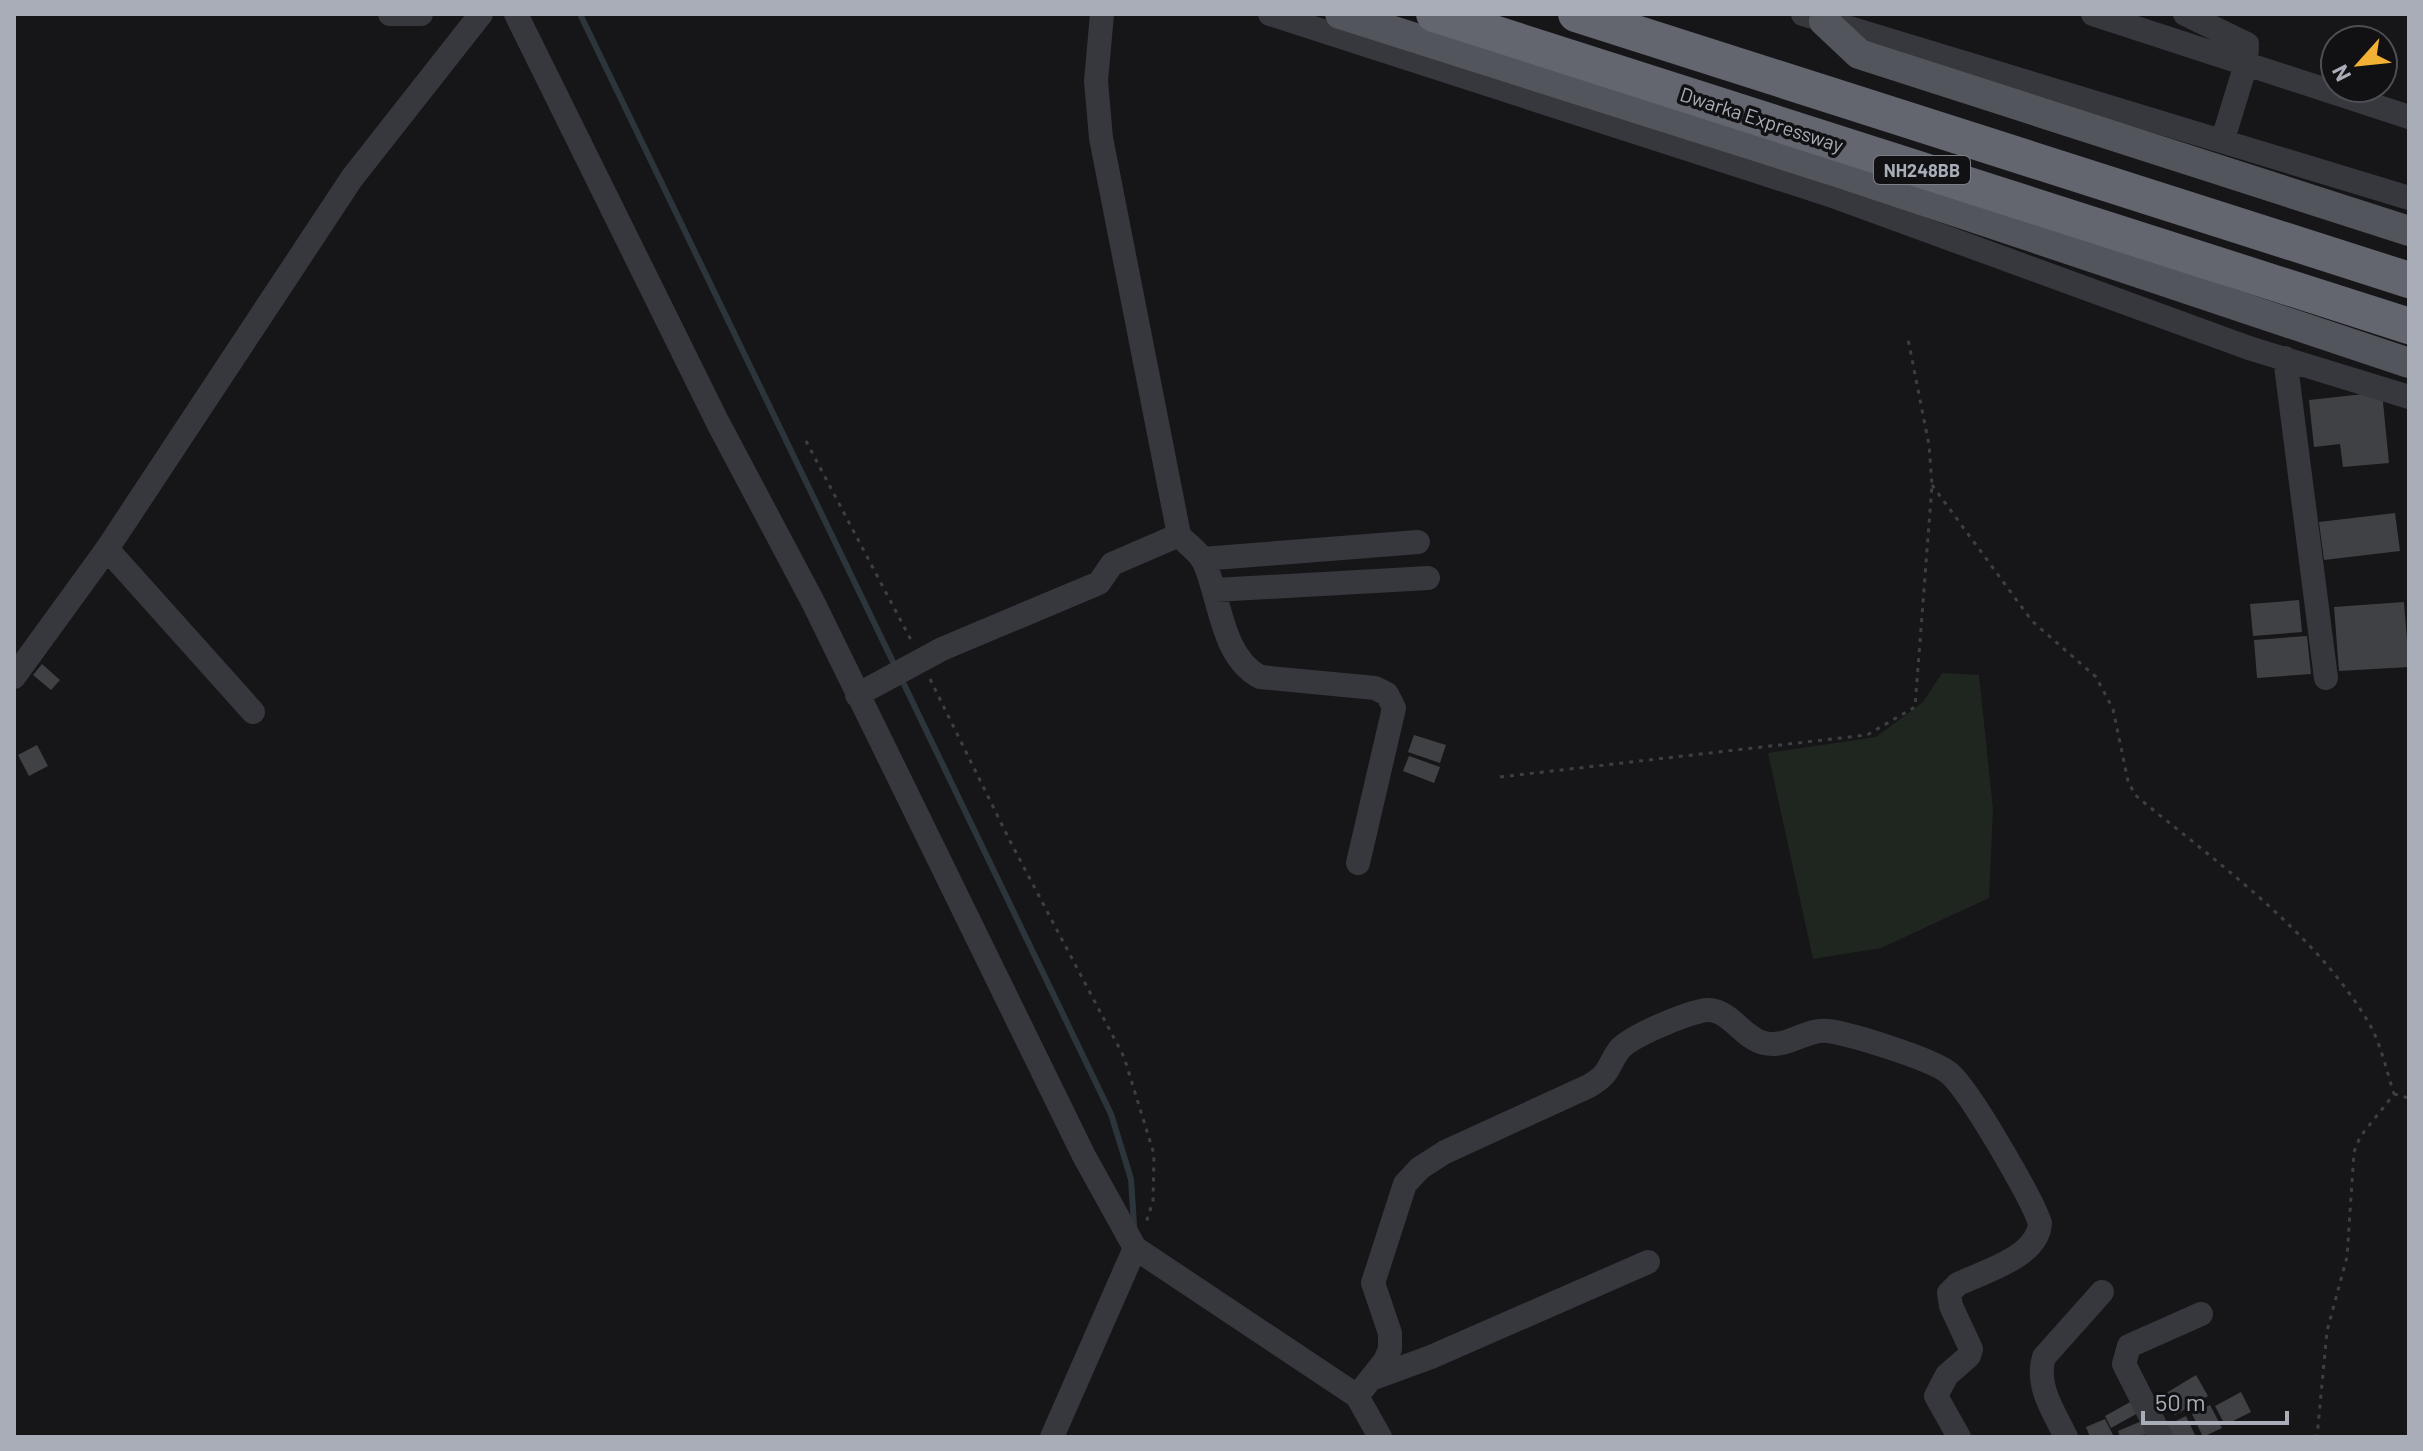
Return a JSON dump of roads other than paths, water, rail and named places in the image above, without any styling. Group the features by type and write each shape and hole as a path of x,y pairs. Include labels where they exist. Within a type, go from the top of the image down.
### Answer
{"highway":[{"name":"Dwarka Expressway","path":"1434,14 2409,326"},
{"name":"NH248BB","path":"1576,14 2409,280"}],"main road":[{"path":"1340,14 2041,240 2409,363"},
{"path":"1813,17 1859,54 2409,231"}],"street":[{"path":"390,14 421,14"},
{"path":"14,677 107,549 352,178 481,14"},
{"path":"516,14 572,125 588,166 615,213 718,423 813,602 1084,1156 1135,1248 1364,1387 1380,1437"},
{"path":"1102,14 1096,81 1101,138 1179,535 1202,559 1215,590 1234,655 1245,669 1260,677 1375,688 1387,694 1394,708 1358,863"},
{"path":"1270,14 1830,195 2058,281 2409,397"},
{"path":"2093,14 2409,117"},
{"path":"2185,14 2247,44 2246,64 2223,139"},
{"path":"1813,17 2223,139 2409,198"},
{"path":"2285,358 2326,678"},
{"path":"857,695 942,649 1099,583 1112,564 1179,535"},
{"path":"1202,559 1418,542"},
{"path":"107,549 253,712"},
{"path":"1215,590 1428,578"},
{"path":"1364,1387 1390,1349 1390,1333 1373,1291 1374,1275 1405,1184 1420,1168 1445,1152 1605,1076 1619,1051 1638,1037 1708,1010 1726,1016 1753,1039 1763,1043 1776,1045 1828,1031 1935,1064 1951,1074 1968,1095 2040,1223 2038,1239 2028,1249 1958,1284 1949,1293 1951,1306 1971,1349 1969,1356 1937,1389 1936,1396 1959,1437"},
{"path":"1052,1437 1135,1248"},
{"path":"1364,1387 1648,1262"},
{"path":"2066,1437 2042,1386 2040,1371 2044,1357 2102,1292"},
{"path":"2161,1437 2124,1364 2124,1352 2129,1346 2201,1314"}],"waterway":[{"path":"580,14 895,666"},
{"path":"900,676 1111,1114 1131,1179 1134,1225"}]}
